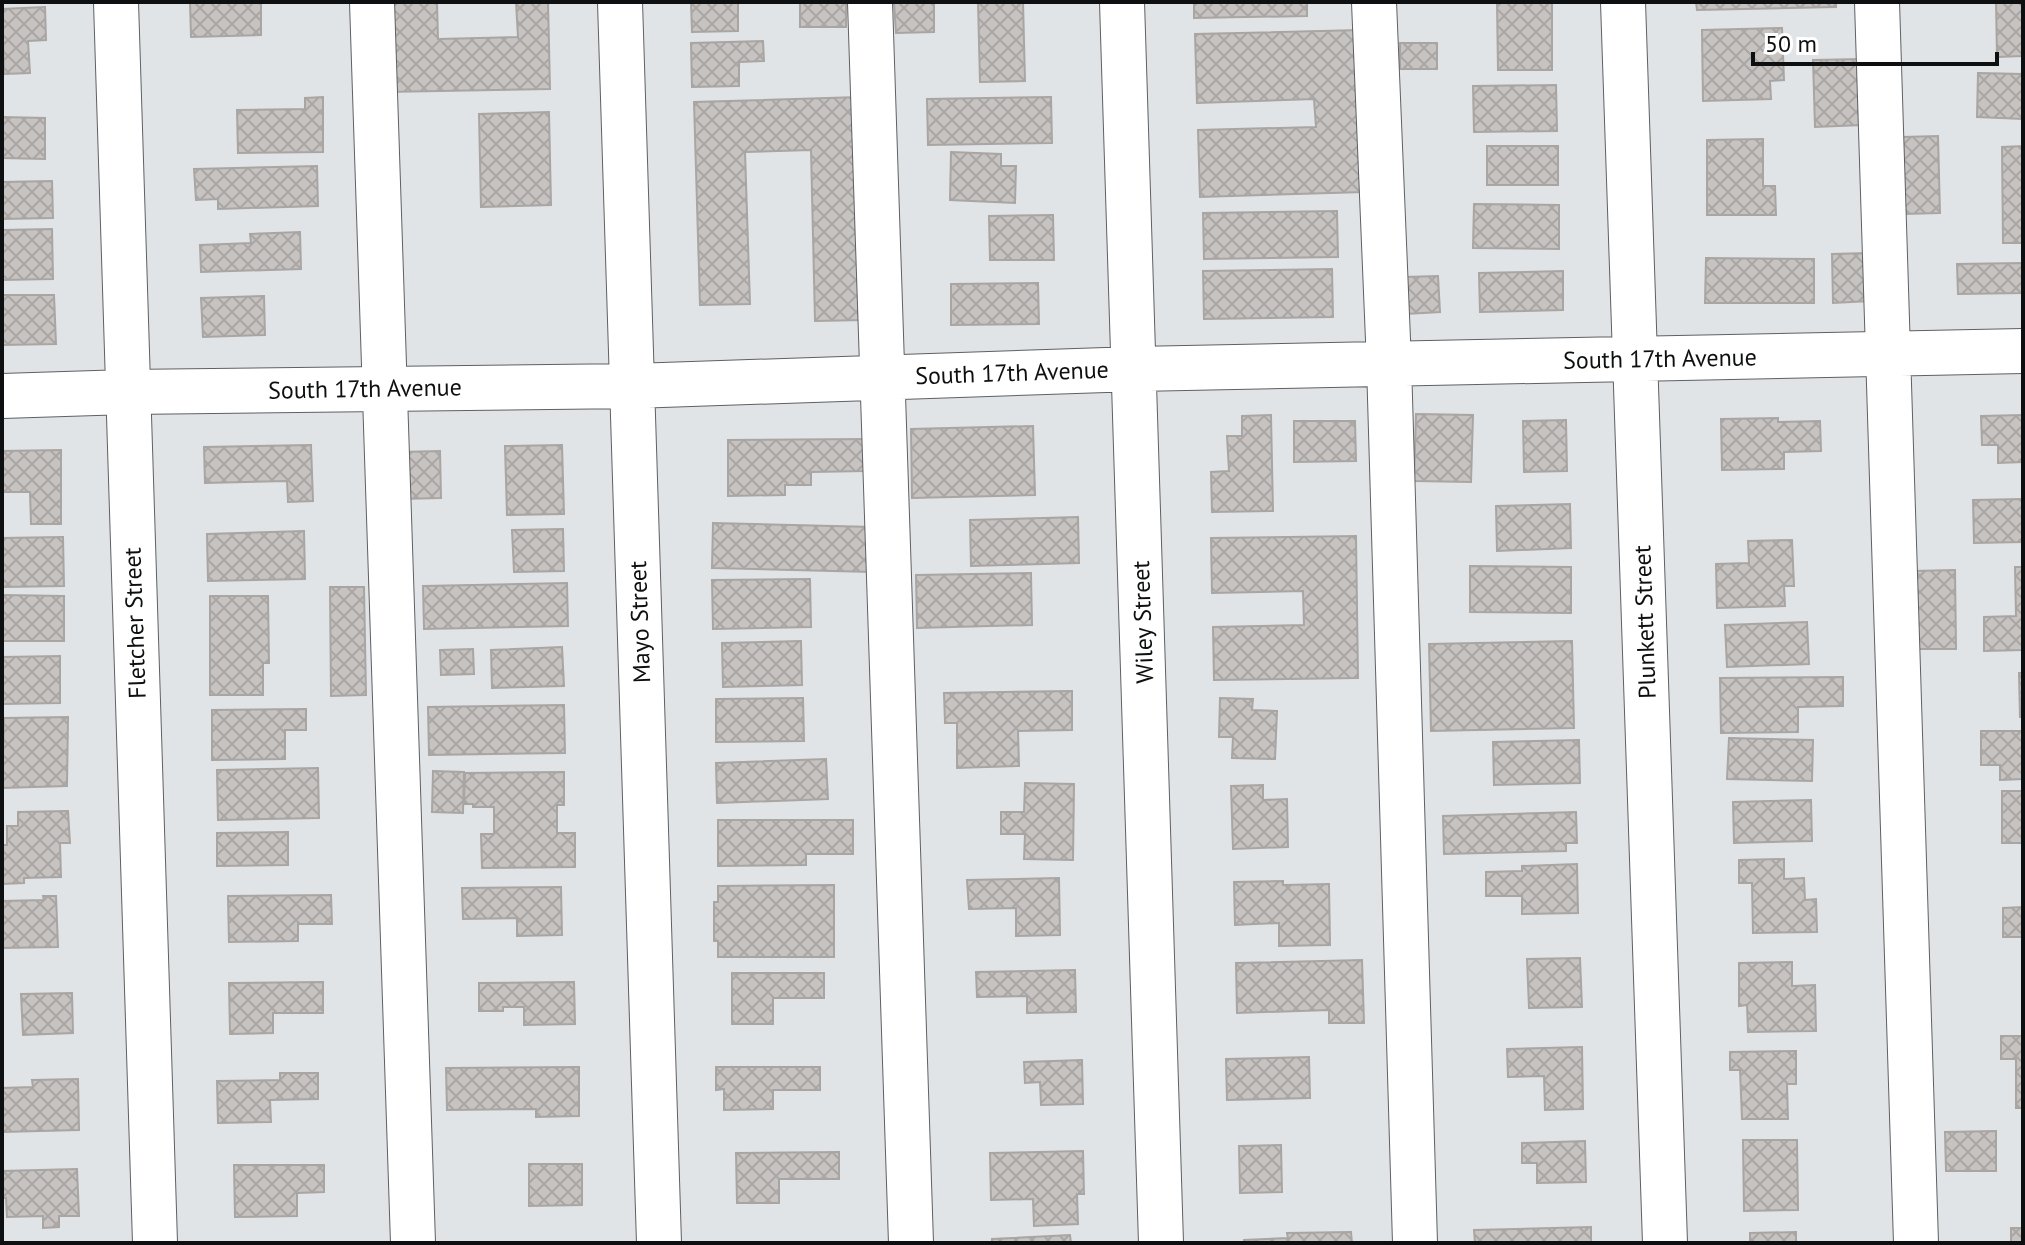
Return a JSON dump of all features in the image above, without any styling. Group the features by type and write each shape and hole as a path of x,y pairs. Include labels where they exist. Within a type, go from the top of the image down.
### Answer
{"street":[{"name":"Fletcher Street","path":"116,2 155,1243"},
{"path":"372,2 413,1243"},
{"name":"Mayo Street","path":"620,2 659,1243"},
{"path":"870,2 911,1243"},
{"name":"Wiley Street","path":"1122,2 1136,369 1161,1243"},
{"path":"1374,2 1389,364 1415,1243"},
{"name":"Plunkett Street","path":"1623,2 1665,1243"},
{"path":"1877,2 1916,1243"},
{"name":"South 17th Avenue","path":"2,396 633,386 1136,369 2023,351"}],"building":[{"path":"190,2 261,2 261,35 191,37"},
{"path":"383,2 437,2 438,39 518,37 516,2 548,2 550,89 385,92"},
{"path":"691,2 738,2 738,31 692,32"},
{"path":"800,2 846,2 846,27 800,27"},
{"path":"894,2 934,2 934,32 896,33"},
{"path":"978,2 1023,2 1025,81 980,82"},
{"path":"1194,2 1307,2 1307,16 1194,18"},
{"path":"1497,2 1552,2 1552,70 1498,70"},
{"path":"1696,2 1836,2 1836,7 1697,10"},
{"path":"1996,2 2023,2 2023,56 1997,57"},
{"path":"45,7 46,40 28,41 30,73 4,74 2,9"},
{"path":"1782,28 1784,80 1770,81 1771,99 1703,101 1702,30"},
{"path":"1360,30 1364,192 1200,197 1198,130 1316,127 1314,99 1197,103 1195,34"},
{"path":"763,41 764,61 739,62 739,86 692,87 691,43"},
{"path":"1400,43 1437,43 1437,69 1400,69"},
{"path":"1860,59 1862,125 1815,127 1813,60"},
{"path":"1978,73 2023,74 2023,119 1977,117"},
{"path":"1556,85 1557,131 1474,132 1473,86"},
{"path":"323,97 323,152 238,153 237,110 305,109 305,98"},
{"path":"859,97 865,320 815,321 811,150 745,152 750,304 700,305 694,102"},
{"path":"1051,97 1052,143 928,145 927,99"},
{"path":"549,112 551,205 481,207 479,114"},
{"path":"2,117 45,118 45,159 2,158"},
{"path":"1938,136 1940,213 1904,214 1902,137"},
{"path":"1763,139 1763,186 1775,186 1776,215 1707,215 1707,140"},
{"path":"1487,146 1558,146 1558,185 1487,185"},
{"path":"2023,146 2023,243 2003,243 2002,147"},
{"path":"951,152 1001,154 1001,166 1016,166 1015,203 950,200"},
{"path":"317,166 318,206 218,209 218,199 196,200 194,169"},
{"path":"52,181 53,218 2,219 2,182"},
{"path":"1474,204 1559,205 1559,249 1473,248"},
{"path":"1337,211 1338,257 1204,259 1203,213"},
{"path":"1053,215 1054,260 990,260 989,216"},
{"path":"52,229 53,279 2,280 2,230"},
{"path":"300,232 301,269 201,272 200,245 251,243 250,234"},
{"path":"1868,253 1870,301 1833,303 1832,254"},
{"path":"1706,258 1814,259 1814,303 1705,303"},
{"path":"2023,263 2023,293 1958,294 1957,264"},
{"path":"1332,269 1333,317 1204,319 1203,271"},
{"path":"1563,271 1563,310 1480,312 1479,273"},
{"path":"1438,276 1440,312 1406,314 1404,277"},
{"path":"1038,283 1039,324 951,325 951,284"},
{"path":"2,295 54,295 56,344 2,345"},
{"path":"264,296 265,335 203,337 201,298"},
{"path":"1416,414 1473,415 1471,482 1414,481"},
{"path":"1271,415 1273,511 1212,512 1211,472 1229,471 1227,436 1242,436 1242,416"},
{"path":"2023,415 2023,462 1998,463 1998,445 1982,445 1981,416"},
{"path":"1778,418 1778,422 1820,421 1821,451 1784,452 1784,469 1722,470 1721,419"},
{"path":"1566,420 1567,471 1524,472 1523,421"},
{"path":"1294,421 1355,421 1356,461 1294,462"},
{"path":"1033,426 1035,495 912,498 911,429"},
{"path":"866,439 866,471 811,472 811,485 785,485 785,495 728,496 728,440"},
{"path":"311,445 313,501 288,502 287,481 205,483 204,447"},
{"path":"562,445 564,514 507,515 505,446"},
{"path":"61,450 61,524 31,524 30,492 2,492 2,451"},
{"path":"440,451 441,498 400,499 400,452"},
{"path":"2023,499 2023,542 1974,543 1973,500"},
{"path":"1570,504 1571,548 1497,551 1496,506"},
{"path":"1078,517 1079,563 971,566 970,520"},
{"path":"713,523 873,527 872,572 712,568"},
{"path":"563,529 564,571 514,572 512,530"},
{"path":"304,531 305,579 208,581 207,534"},
{"path":"1356,536 1358,678 1214,680 1213,627 1304,625 1303,591 1212,593 1211,538"},
{"path":"63,537 64,586 2,587 2,538"},
{"path":"1792,540 1794,586 1784,586 1785,606 1717,608 1716,564 1749,563 1748,541"},
{"path":"1470,566 1571,567 1571,613 1470,612"},
{"path":"2015,567 2023,567 2023,650 1984,651 1984,617 2016,616"},
{"path":"1955,570 1956,649 1913,649 1912,571"},
{"path":"1031,573 1032,625 917,628 916,575"},
{"path":"810,579 811,627 713,629 712,580"},
{"path":"567,583 568,626 424,629 423,586"},
{"path":"330,587 364,587 366,695 331,696"},
{"path":"2,595 64,596 64,641 2,641"},
{"path":"210,596 268,596 269,663 263,663 263,695 210,695"},
{"path":"1807,622 1809,664 1727,667 1725,625"},
{"path":"801,641 802,685 723,687 722,643"},
{"path":"1572,641 1574,728 1431,731 1429,644"},
{"path":"562,647 564,686 492,688 491,650"},
{"path":"473,649 474,674 441,675 440,650"},
{"path":"60,656 60,703 3,704 3,657"},
{"path":"2019,673 2023,673 2023,717 2020,717"},
{"path":"1843,677 1843,706 1798,707 1798,732 1721,733 1720,678"},
{"path":"1072,691 1072,730 1018,731 1019,766 957,768 957,723 945,723 944,693"},
{"path":"803,698 804,741 716,742 716,699"},
{"path":"1220,698 1253,699 1252,710 1277,711 1275,759 1232,758 1233,737 1219,737"},
{"path":"564,705 565,753 429,755 428,707"},
{"path":"306,709 306,730 285,730 285,759 212,760 212,710"},
{"path":"68,717 67,786 2,788 4,718"},
{"path":"1981,731 2023,731 2023,779 2000,780 2000,765 1981,765"},
{"path":"1729,738 1813,740 1812,781 1727,779"},
{"path":"1579,740 1580,783 1494,785 1493,742"},
{"path":"826,759 828,799 717,803 716,763"},
{"path":"318,768 319,818 218,820 217,770"},
{"path":"433,771 464,772 463,813 432,812"},
{"path":"564,772 564,805 557,805 557,833 575,833 575,867 482,868 481,834 494,834 494,807 464,804 465,773"},
{"path":"1025,783 1074,784 1073,860 1024,859 1025,834 1001,834 1001,812 1024,812"},
{"path":"1263,785 1263,800 1287,799 1288,847 1233,849 1231,786"},
{"path":"2002,791 2023,791 2023,843 2002,843"},
{"path":"1811,800 1812,841 1734,843 1733,802"},
{"path":"68,811 70,843 60,843 61,877 24,878 24,883 2,884 2,845 7,845 7,826 18,826 18,812"},
{"path":"1576,812 1577,843 1566,843 1566,851 1444,854 1443,816"},
{"path":"718,820 853,820 853,854 806,854 806,865 718,866"},
{"path":"288,832 288,865 217,866 217,833"},
{"path":"1784,859 1784,879 1804,878 1805,900 1816,899 1817,932 1753,933 1752,883 1739,883 1739,860"},
{"path":"1577,864 1578,913 1522,914 1522,896 1486,896 1486,872 1522,871 1522,866"},
{"path":"1059,878 1060,935 1016,936 1016,908 969,909 967,880"},
{"path":"1283,881 1283,885 1329,884 1330,945 1279,946 1279,923 1235,925 1234,882"},
{"path":"834,885 834,957 718,957 718,941 714,941 714,902 718,902 718,886"},
{"path":"561,887 562,935 517,936 517,918 463,919 462,888"},
{"path":"331,895 332,924 298,924 298,941 229,942 228,896"},
{"path":"43,896 56,896 58,947 2,948 2,901 44,900"},
{"path":"2023,907 2023,937 2003,937 2003,908"},
{"path":"1580,958 1582,1007 1529,1008 1527,959"},
{"path":"1362,960 1364,1023 1329,1023 1329,1010 1237,1013 1236,963"},
{"path":"1792,962 1792,986 1815,985 1816,1031 1748,1032 1747,1005 1739,1006 1739,963"},
{"path":"1075,970 1076,1012 1027,1013 1027,996 977,997 976,972"},
{"path":"732,973 824,973 824,998 773,998 773,1024 732,1024"},
{"path":"323,982 323,1013 273,1013 273,1033 230,1034 229,983"},
{"path":"574,982 575,1024 524,1025 524,1007 479,1011 479,983"},
{"path":"72,993 73,1033 23,1035 21,994"},
{"path":"2001,1036 2023,1036 2023,1108 2016,1108 2016,1059 2001,1059"},
{"path":"1582,1047 1583,1109 1545,1110 1544,1076 1508,1077 1507,1049"},
{"path":"1796,1051 1796,1084 1787,1084 1788,1119 1742,1119 1740,1070 1730,1070 1730,1052"},
{"path":"1309,1057 1310,1098 1227,1100 1226,1059"},
{"path":"1082,1060 1083,1104 1041,1105 1040,1082 1025,1083 1024,1062"},
{"path":"579,1067 579,1116 536,1117 536,1109 447,1110 446,1068"},
{"path":"716,1067 820,1067 820,1090 773,1090 773,1109 724,1110 724,1089 716,1090"},
{"path":"280,1073 318,1073 318,1099 270,1100 271,1122 218,1123 217,1081 280,1080"},
{"path":"78,1079 79,1130 2,1132 2,1088 33,1087 32,1080"},
{"path":"1996,1131 1996,1171 1946,1171 1945,1132"},
{"path":"1743,1140 1797,1140 1798,1210 1744,1211"},
{"path":"1585,1141 1586,1182 1537,1183 1537,1163 1522,1163 1522,1143"},
{"path":"1281,1145 1282,1192 1240,1193 1239,1146"},
{"path":"1083,1151 1084,1194 1077,1194 1078,1224 1034,1226 1033,1199 991,1200 990,1153"},
{"path":"839,1152 839,1179 779,1179 779,1203 737,1203 736,1153"},
{"path":"529,1164 582,1164 582,1205 529,1206"},
{"path":"234,1165 324,1165 324,1192 297,1193 297,1216 235,1217"},
{"path":"77,1169 79,1216 59,1216 59,1227 43,1228 43,1216 7,1217 6,1198 2,1198 2,1171"},
{"path":"1591,1227 1591,1243 1475,1243 1474,1230"},
{"path":"2011,1228 2023,1228 2023,1243 2011,1243"},
{"path":"1351,1232 1352,1243 1244,1243 1244,1240 1288,1238 1287,1233"},
{"path":"1796,1232 1796,1243 1750,1243 1750,1233"},
{"path":"1070,1235 1071,1243 992,1243 992,1239"}]}
